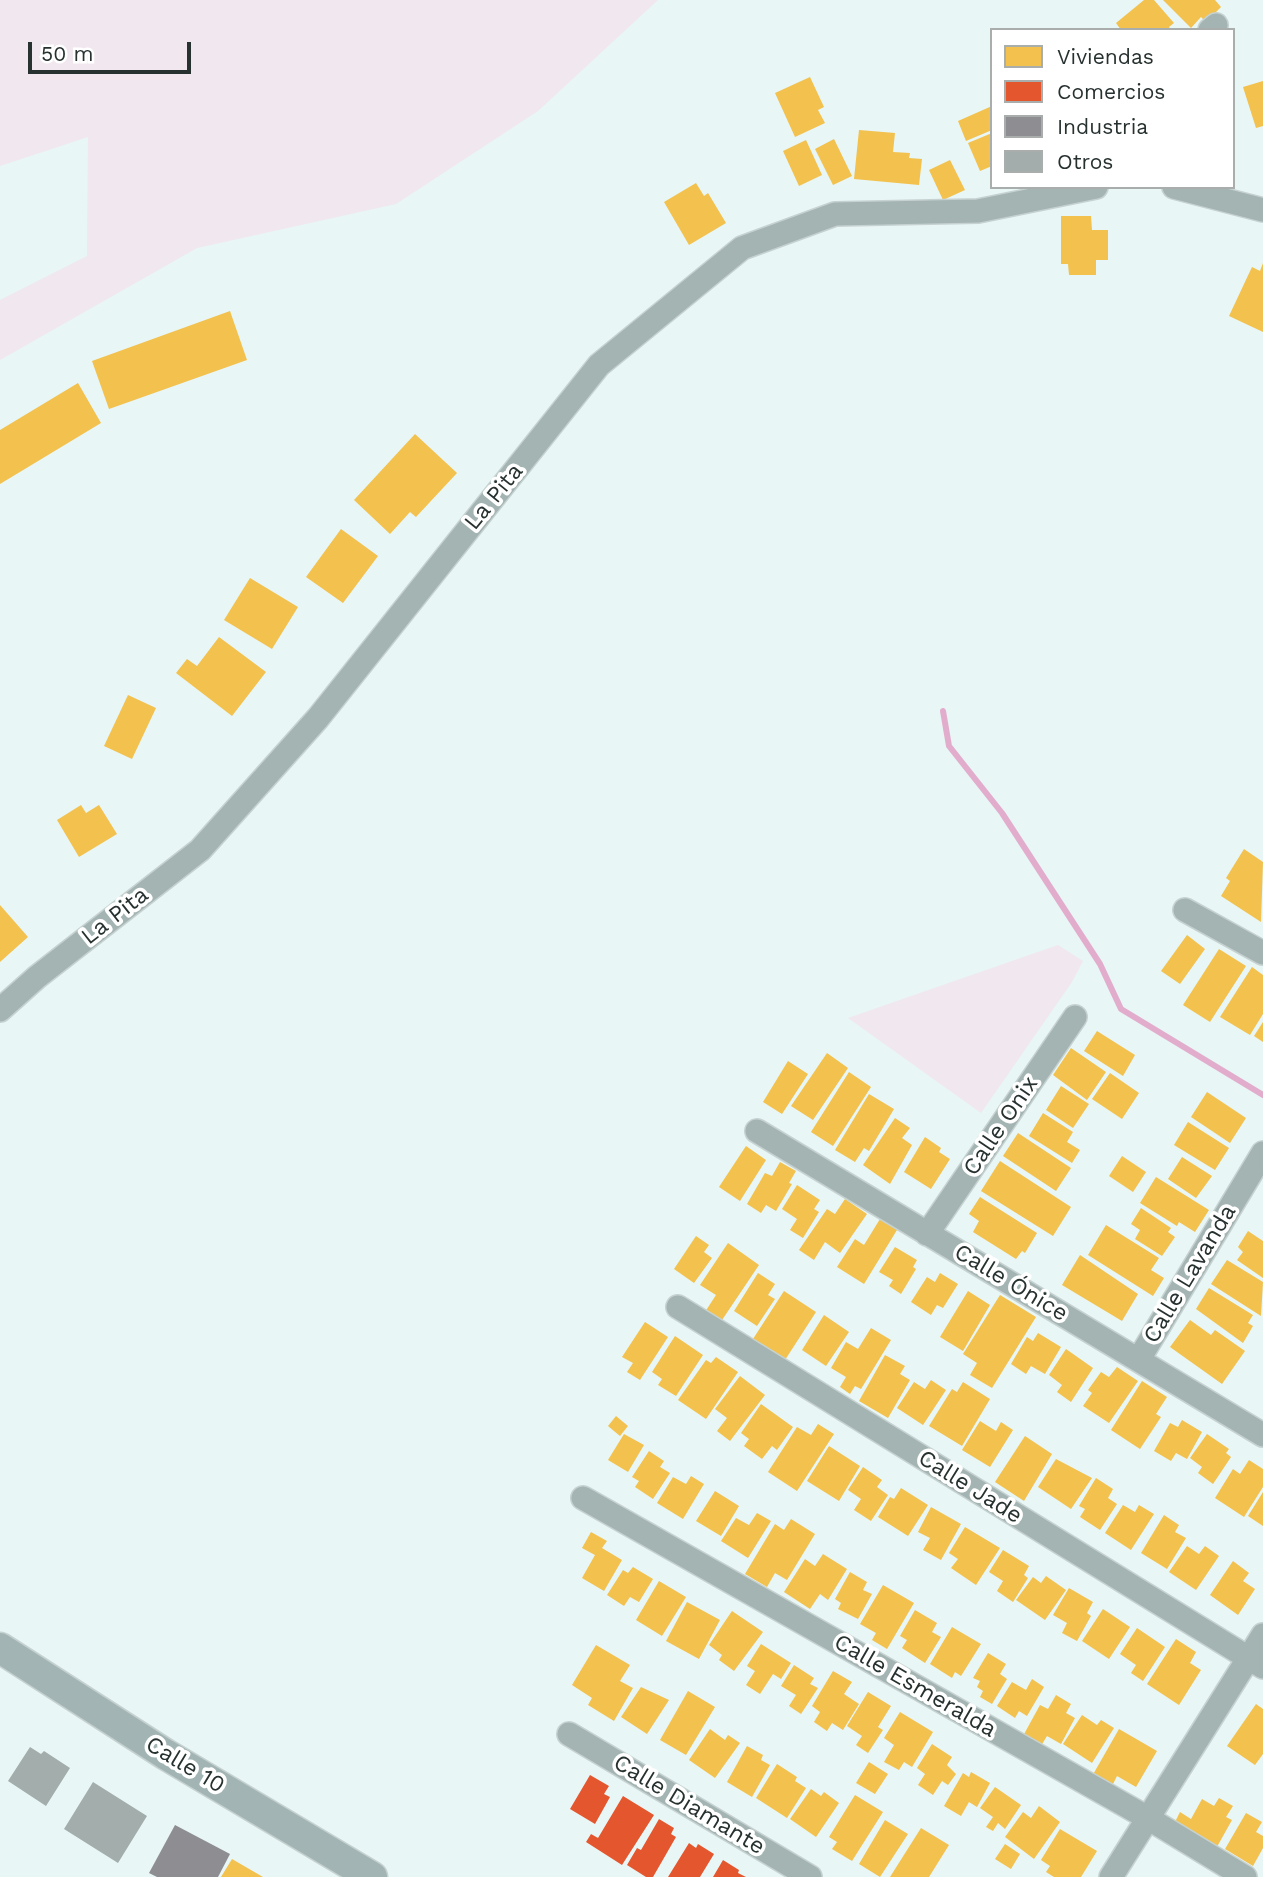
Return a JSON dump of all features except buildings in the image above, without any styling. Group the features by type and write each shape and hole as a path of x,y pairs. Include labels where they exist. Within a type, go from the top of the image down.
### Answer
{"main road":[{"name":"Calle 10","path":"0,1648 165,1754 372,1877"}],"street":[{"path":"978,211 1006,189"},
{"name":"La Pita","path":"0,1010 37,977 200,850 318,719 599,365 742,248 835,214 978,211 1086,189"},
{"path":"1182,189 1263,210"},
{"path":"1185,910 1263,953"},
{"name":"Calle Onix","path":"927,1234 1075,1017"},
{"name":"Calle Ónice","path":"757,1131 1263,1435"},
{"name":"Calle Lavanda","path":"1139,1359 1263,1153"},
{"name":"Calle Jade","path":"678,1307 1256,1663"},
{"name":"Calle Esmeralda","path":"583,1498 1146,1817 1245,1877"},
{"path":"1111,1877 1146,1817 1256,1663 1263,1635"},
{"name":"Calle Diamante","path":"569,1734 810,1877"}],"shaded area":[{"path":"0,0 658,0 538,111 396,204 197,248 0,360 0,300 87,256 88,137 0,166"},
{"path":"1058,945 1083,961 1072,982 981,1113 848,1018"}],"waterway":[{"path":"943,711 949,746 1002,813 1100,964 1121,1009 1263,1095"}]}
